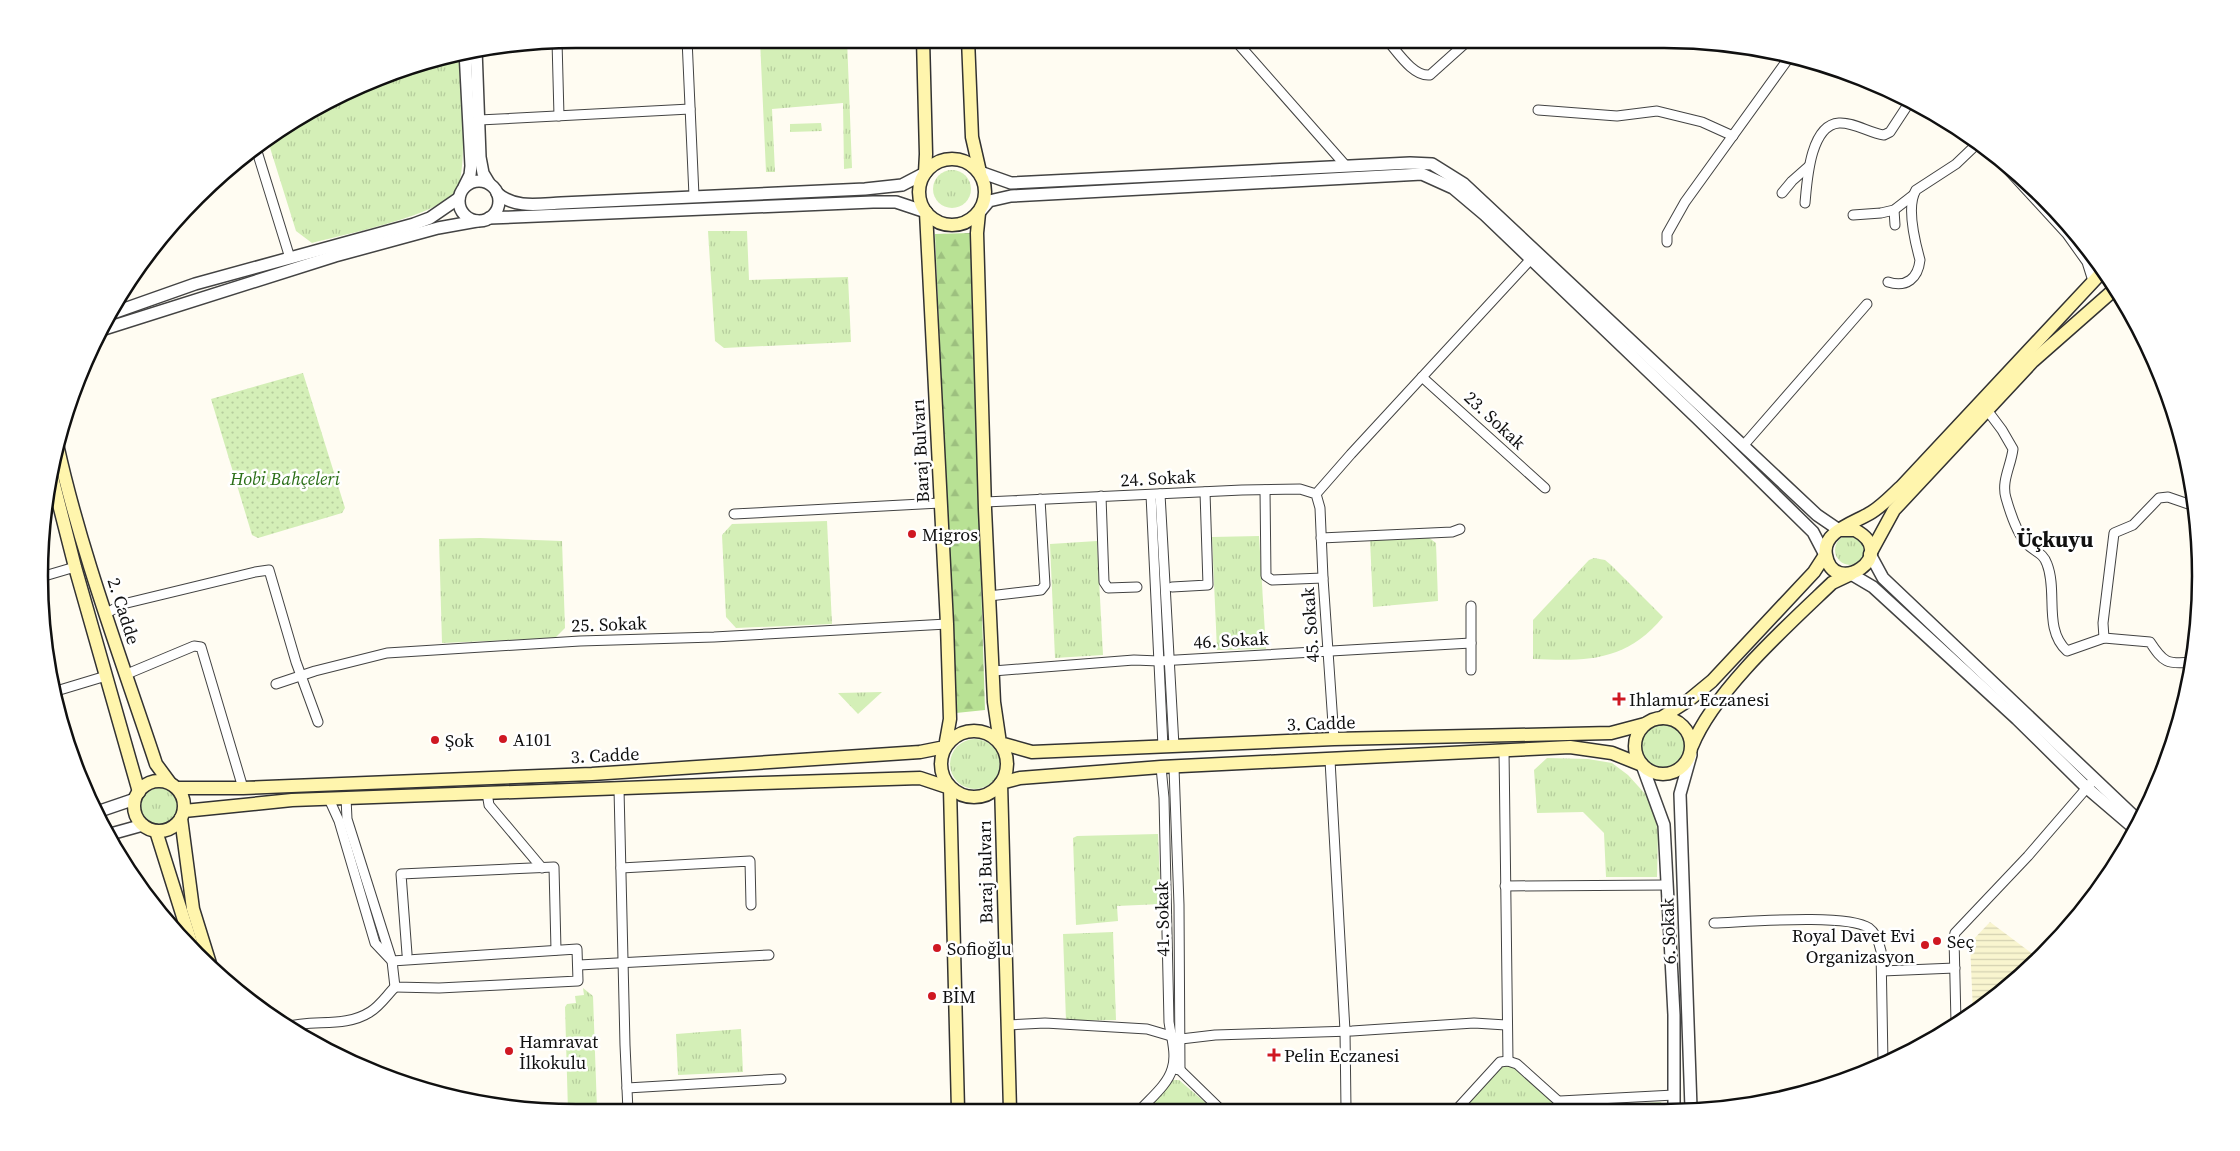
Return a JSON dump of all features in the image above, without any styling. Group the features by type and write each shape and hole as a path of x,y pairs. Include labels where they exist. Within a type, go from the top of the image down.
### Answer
{"main road":[{"path":"923,48 925,173"},
{"path":"968,48 972,137 986,193 984,203 978,213 966,222 952,225 942,224 926,212 921,203 920,182 932,165 952,158 963,160 980,172"},
{"name":"Baraj Bulvarı","path":"926,212 950,719 945,747"},
{"path":"978,213 985,502 994,702 1000,743"},
{"path":"2099,275 1901,487 1874,511 1839,530 1828,540 1825,555 1814,572 1712,681 1689,700 1662,718 1645,724 1636,740 1635,748 1642,765 1656,774 1665,774 1681,769 1708,715 1729,688 1832,583 1864,567 1894,510 2033,361 2111,293"},
{"name":"2. Cadde","path":"61,460 105,614 127,674 156,764 173,785"},
{"name":"2. Cadde","path":"55,489 137,795"},
{"path":"1839,530 1855,530 1862,533 1867,539 1870,554"},
{"path":"1825,555 1832,567 1837,571 1851,574"},
{"path":"1662,718 1671,719 1686,729 1691,751"},
{"name":"3. Cadde","path":"1000,743 1032,752 1334,739 1611,733 1645,724"},
{"path":"971,731 982,732 992,736 1000,743 1005,752 1006,773 1001,783 993,791 977,797 960,794 950,788 940,769 945,747 951,739 961,733 971,731"},
{"name":"3. Cadde","path":"173,785 243,788 592,774 920,752 945,747"},
{"name":"3. Cadde","path":"1001,783 1020,778 1049,775 1167,767 1570,747 1612,753 1642,765"},
{"name":"3. Cadde","path":"183,815 329,799 487,793 920,778 950,788"},
{"path":"183,815 171,828 156,831 143,825 135,813 137,795 153,782 173,785 184,802 183,815 194,909 207,953"},
{"name":"Baraj Bulvarı","path":"1001,783 1010,1104"},
{"name":"Baraj Bulvarı","path":"950,788 958,1104"},
{"path":"156,831 188,934"}],"street":[{"path":"687,48 694,196"},
{"path":"1242,48 1346,166"},
{"path":"1395,48 1418,73 1425,75 1430,74 1460,48"},
{"path":"557,49 559,116"},
{"path":"476,57 480,156 483,173 489,183 509,202 519,204 888,187 902,185 925,173"},
{"path":"118,311 196,284 414,224 430,218 459,198 470,174 471,166 465,59"},
{"path":"1666,242 1667,234 1685,202 1786,62"},
{"path":"1805,203 1812,152 1824,130 1831,125 1840,123 1884,135 1890,132 1907,107"},
{"path":"478,120 690,109"},
{"path":"1538,110 1617,116 1657,111 1702,122 1733,136"},
{"path":"1853,216 1894,210 1912,196 1916,190 1956,164 1973,147"},
{"path":"258,154 290,258"},
{"path":"980,172 1010,183 1410,163 1432,164 1464,184 1817,515 1839,530"},
{"path":"1782,193 1809,166"},
{"path":"978,213 989,201 1011,196 1422,174 1453,188 1531,259 1813,532 1825,555"},
{"path":"464,187 475,181 489,183"},
{"path":"490,218 498,207 498,193"},
{"path":"1888,282 1896,284 1908,282 1916,276 1919,268 1920,260 1911,208 1912,196"},
{"path":"459,198 461,211 470,219 477,221"},
{"path":"2035,200 2064,231"},
{"path":"110,327 336,256 438,228 490,218 873,202 896,202 926,212"},
{"path":"1894,210 1895,225"},
{"path":"2069,237 2087,262 2093,281"},
{"path":"1316,494 1531,259"},
{"path":"1743,446 1867,304"},
{"name":"23. Sokak","path":"1422,377 1545,488"},
{"path":"1987,410 2002,430 2013,450 2005,480 2005,496 2026,544 2041,553 2048,565 2053,594 2053,630 2059,643 2067,651 2104,638 2150,642 2159,657 2168,663 2185,662"},
{"name":"24. Sokak","path":"985,502 1300,489 1316,494"},
{"path":"1265,490 1266,576 1272,580 1323,578"},
{"path":"1172,587 1208,585 1205,492"},
{"path":"1156,494 1169,660 1168,747"},
{"path":"1156,494 1160,660 1168,747"},
{"name":"45. Sokak","path":"1316,494 1320,508 1327,652 1334,739"},
{"path":"1101,496 1104,582 1108,588 1137,587"},
{"path":"2104,638 2103,623 2114,533 2133,525 2159,498 2168,497 2187,504"},
{"path":"989,596 1042,590 1044,585 1040,499"},
{"path":"734,514 940,503"},
{"path":"1321,538 1442,532 1460,529"},
{"path":"1870,554 1882,578 2091,783 2130,824"},
{"path":"48,575 75,567"},
{"path":"105,614 123,604 269,570 301,675 318,722"},
{"path":"1851,574 1873,587 2017,719 2134,817"},
{"path":"1471,606 1472,670"},
{"name":"25. Sokak","path":"276,684 301,675 387,653 443,648 714,637 946,624"},
{"name":"46. Sokak","path":"993,671 1134,660 1327,652 1471,642"},
{"path":"127,674 194,646 201,647 243,788"},
{"path":"60,690 106,676"},
{"path":"1504,750 1506,1025 1508,1061"},
{"name":"6. Sokak","path":"1691,751 1680,794 1692,1102"},
{"path":"1330,760 1345,1032 1346,1104"},
{"name":"6. Sokak","path":"1642,765 1664,825 1674,1015 1674,1103"},
{"name":"41. Sokak","path":"1167,767 1164,798 1171,1034 1176,1069"},
{"name":"41. Sokak","path":"1167,767 1180,1039 1176,1069"},
{"path":"1956,1016 1954,938 1956,933 2033,851 2091,783"},
{"path":"619,789 628,1104"},
{"path":"487,793 489,805 542,868"},
{"path":"102,809 137,795"},
{"path":"298,1025 357,1019 376,1008 395,987 392,960 347,819 346,798"},
{"path":"329,799 339,821 375,943 392,960 577,949 578,981 439,988 395,987"},
{"path":"115,833 143,825"},
{"path":"621,868 750,861 751,906"},
{"path":"407,954 401,874 554,867 556,950"},
{"path":"1505,886 1667,885"},
{"path":"1714,923 1839,919 1860,923 1870,929 1879,940 1882,971 1883,1056"},
{"path":"579,966 769,955"},
{"path":"1882,971 1954,968"},
{"path":"1007,1025 1045,1023 1147,1028 1171,1034 1180,1039 1215,1035 1345,1032 1474,1024 1506,1025"},
{"path":"1462,1104 1500,1062 1508,1061 1517,1064 1562,1104"},
{"path":"1145,1104 1176,1069 1214,1104"},
{"path":"627,1088 782,1079"},
{"path":"1574,1104 1674,1095"}],"shaded area":[{"path":"1990,922 2033,954 1973,1004 1970,943"}],"green space":[{"path":"760,48 847,48 852,168 844,169 843,103 772,109 775,172 766,172"},
{"path":"460,61 463,162 461,178 457,189 448,198 433,207 390,223 367,229 312,243 296,231 269,145 311,118 373,88 439,65"},
{"path":"821,123 822,131 790,132 790,124"},
{"path":"952,170 965,176 971,189 965,202 952,208 939,202 933,189 939,176"},
{"path":"708,231 747,231 749,280 848,277 851,342 724,348 715,341"},
{"path":"970,233 985,710 956,713 935,234"},
{"name":"Hobi Bahçeleri","path":"303,373 345,508 342,513 258,538 252,535 211,399"},
{"path":"827,521 832,624 736,628 726,617 722,535 732,524"},
{"path":"1850,535 1856,536 1864,544 1864,556 1856,564 1850,565 1844,564 1836,556 1835,550 1836,544 1844,536"},
{"path":"1259,536 1266,649 1217,650 1212,537"},
{"path":"1428,537 1436,543 1438,601 1373,607 1370,539"},
{"path":"480,538 562,541 565,628 555,638 442,643 439,539"},
{"path":"1097,541 1103,655 1055,658 1050,544"},
{"path":"1594,558 1605,560 1611,565 1663,617 1649,632 1635,643 1620,651 1604,656 1571,660 1533,659 1533,620 1589,560"},
{"path":"882,692 858,714 838,693"},
{"path":"1667,724 1679,730 1684,737 1684,755 1679,762 1672,767 1659,768 1651,765 1644,758 1641,742 1644,734 1651,727"},
{"path":"980,739 993,746 999,754 999,774 993,782 985,788 970,789 957,782 951,774 950,759 957,746 965,740"},
{"path":"1547,758 1588,759 1612,763 1628,775 1648,797 1655,814 1658,834 1657,877 1606,877 1604,833 1583,812 1537,813 1534,770"},
{"path":"160,788 174,793 179,807 174,821 160,826 146,821 141,807 146,793"},
{"path":"1158,834 1161,904 1117,906 1118,921 1076,925 1073,838 1077,836"},
{"path":"1113,932 1116,1020 1066,1021 1063,934"},
{"path":"583,988 593,996 597,1104 568,1104 565,1007 567,1004 576,1003 575,996 584,995"},
{"path":"741,1029 743,1072 678,1075 676,1034"},
{"path":"1504,1064 1513,1066 1555,1104 1468,1104"},
{"path":"1173,1080 1179,1080 1207,1104 1151,1104"},
{"path":"1661,1102 1662,1104 1627,1104"}],"place":[{"name":"Migros","path":"912,534"},
{"name":"Ihlamur Eczanesi","path":"1619,699"},
{"name":"A101","path":"503,739"},
{"name":"Şok","path":"435,740"},
{"name":"Seç","path":"1937,941"},
{"name":"Royal Davet Evi Organizasyon","path":"1925,945"},
{"name":"Sofioğlu","path":"937,948"},
{"name":"BİM","path":"932,996"},
{"name":"Hamravat İlkokulu","path":"509,1051"},
{"name":"Pelin Eczanesi","path":"1274,1055"}],"district":[{"name":"Üçkuyu","path":"2055,539"}]}
